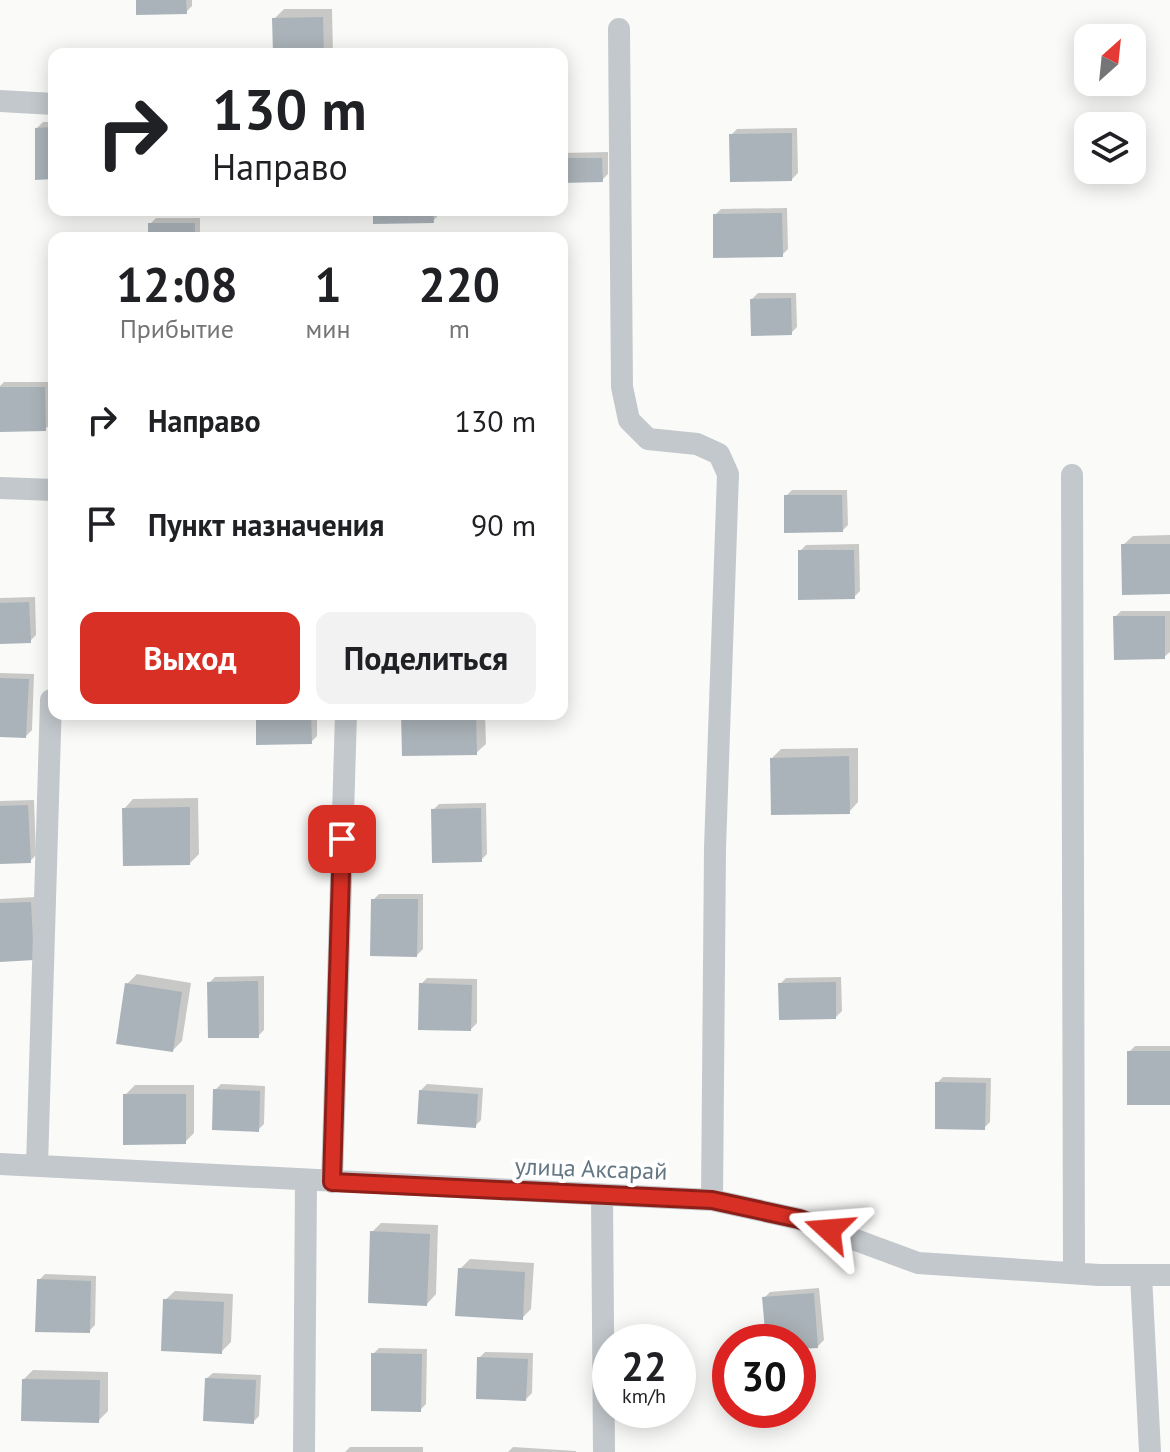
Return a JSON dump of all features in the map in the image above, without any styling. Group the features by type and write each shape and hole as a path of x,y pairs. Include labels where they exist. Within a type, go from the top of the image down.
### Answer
{"street":[{"path":"619,29 622,387 629,420 648,439 697,444 719,454 728,474 715,848 712,1200"},
{"path":"0,101 48,104"},
{"path":"1072,475 1074,1273"},
{"path":"0,488 48,490"},
{"path":"37,1166 50,720"},
{"path":"332,1182 346,720"},
{"name":"улица Аксарай","path":"0,1164 602,1197 712,1200 799,1219 918,1263 1074,1273 1170,1275"},
{"path":"304,1452 306,1181"},
{"path":"602,1197 604,1452"},
{"path":"1141,1275 1150,1452"}],"building":[{"path":"136,0 186,0 187,14 136,15"},
{"path":"323,17 324,48 273,48 272,18"},
{"path":"48,127 48,179 35,180 35,128"},
{"path":"792,133 792,181 730,182 729,134"},
{"path":"568,158 602,158 603,182 568,183"},
{"path":"782,213 783,257 713,258 713,214"},
{"path":"373,216 433,216 434,223 373,224"},
{"path":"148,223 195,223 195,232 148,232"},
{"path":"791,298 792,335 751,336 750,299"},
{"path":"0,387 45,387 46,431 0,432"},
{"path":"784,495 842,495 843,532 784,533"},
{"path":"1121,544 1170,544 1170,594 1122,595"},
{"path":"798,550 854,550 855,599 798,600"},
{"path":"29,602 31,643 0,644 0,603"},
{"path":"1113,616 1165,616 1165,659 1114,660"},
{"path":"0,678 29,679 26,738 0,737"},
{"path":"256,720 311,720 312,744 256,745"},
{"path":"401,720 476,720 477,755 402,756"},
{"path":"849,756 850,814 771,815 770,758"},
{"path":"28,805 31,863 0,864 0,806"},
{"path":"190,807 190,865 123,866 122,808"},
{"path":"481,808 482,862 432,863 431,809"},
{"path":"371,899 418,899 417,957 370,956"},
{"path":"31,902 34,960 0,962 0,903"},
{"path":"258,981 259,1038 208,1038 207,982"},
{"path":"836,982 836,1019 779,1020 778,983"},
{"path":"125,983 182,992 173,1052 116,1044"},
{"path":"419,983 472,985 471,1031 418,1030"},
{"path":"1127,1051 1170,1051 1170,1105 1127,1105"},
{"path":"935,1082 986,1083 985,1130 935,1129"},
{"path":"213,1089 260,1091 259,1132 212,1130"},
{"path":"419,1090 478,1094 476,1128 417,1124"},
{"path":"123,1094 186,1094 186,1144 123,1145"},
{"path":"370,1231 430,1234 427,1306 368,1303"},
{"path":"458,1268 525,1272 523,1320 455,1316"},
{"path":"37,1279 91,1281 90,1333 35,1332"},
{"path":"814,1293 818,1348 816,1324 764,1324 762,1297"},
{"path":"163,1299 224,1302 222,1354 161,1351"},
{"path":"371,1353 422,1354 421,1412 371,1411"},
{"path":"477,1357 528,1359 526,1401 476,1399"},
{"path":"205,1378 256,1380 254,1424 203,1421"},
{"path":"22,1379 100,1380 99,1423 21,1421"}],"route":[{"path":"342,839 332,1182 712,1200 799,1219 829,1230"}]}
